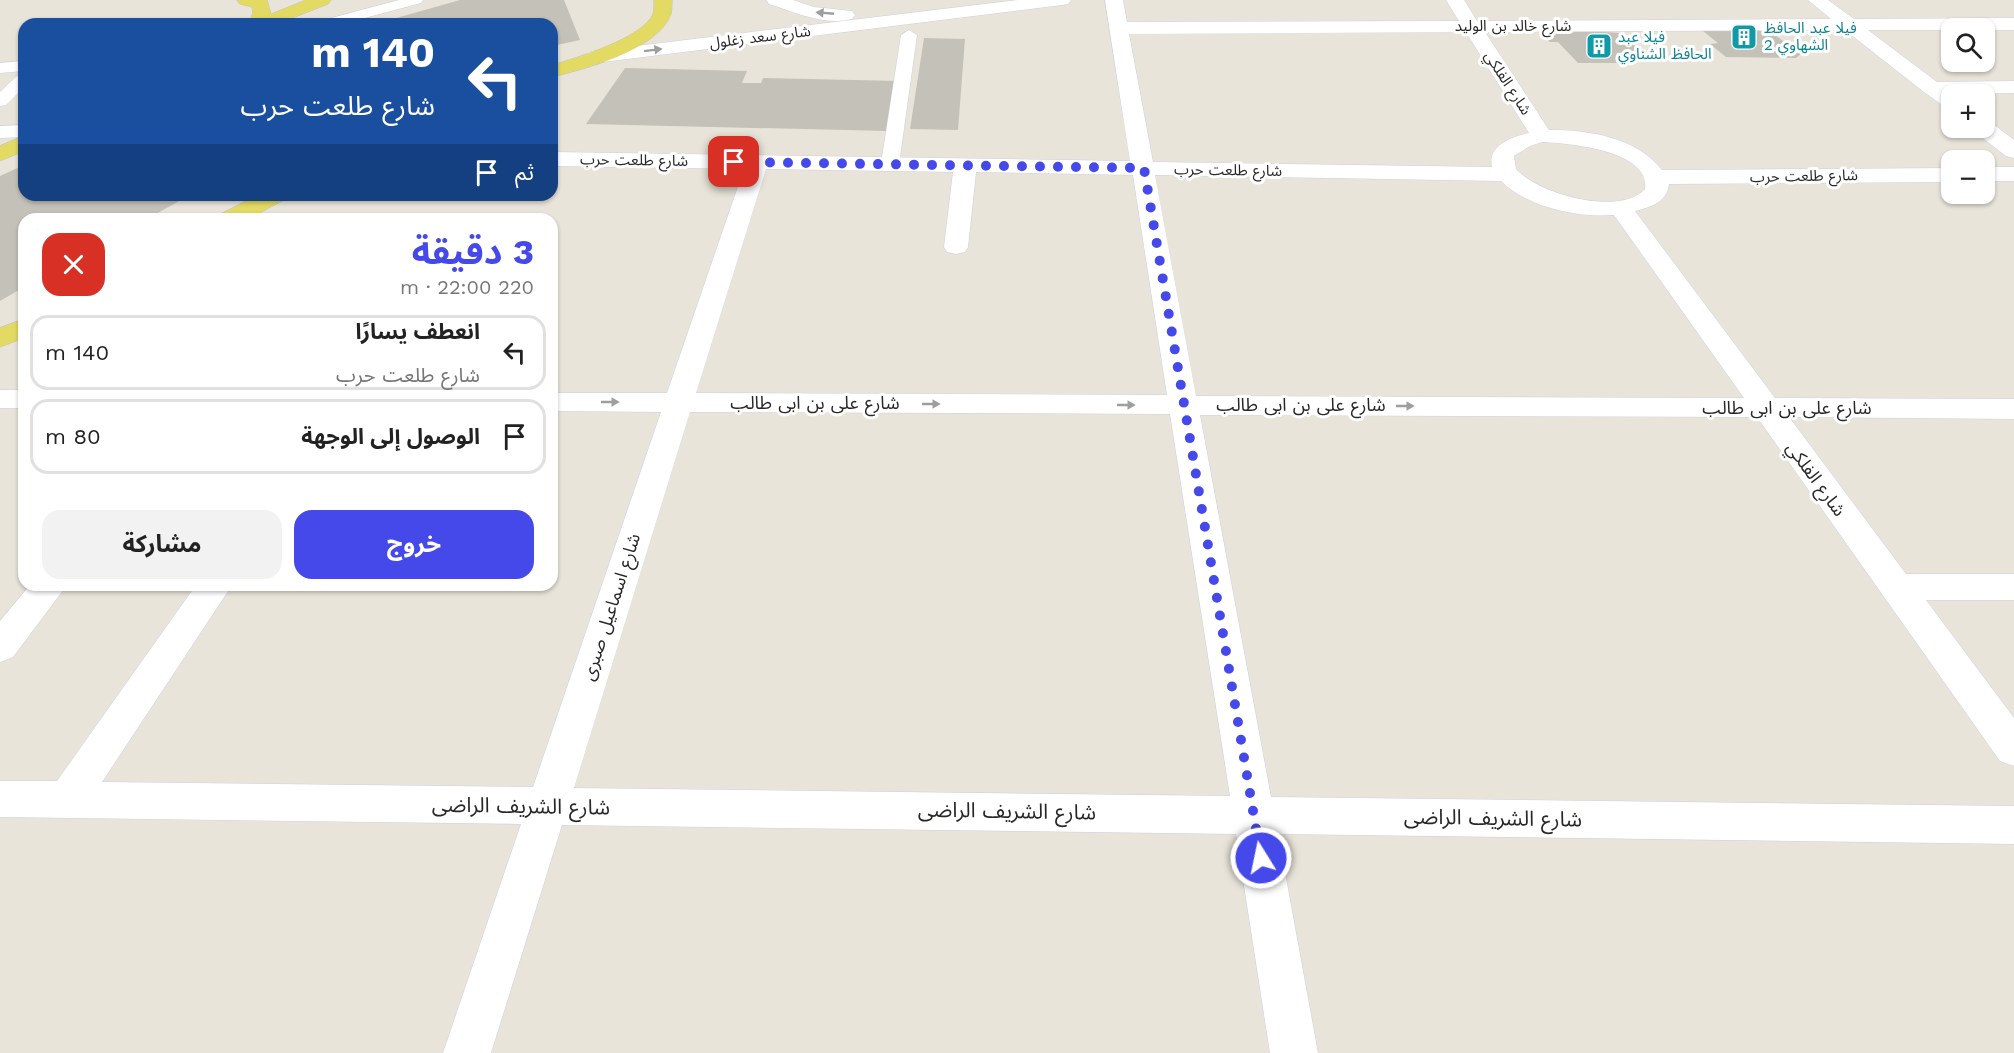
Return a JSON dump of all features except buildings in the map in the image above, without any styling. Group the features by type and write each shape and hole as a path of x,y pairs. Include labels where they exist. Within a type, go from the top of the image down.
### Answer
{"main road":[{"path":"246,0 260,3 261,18"},
{"path":"275,18 322,0"},
{"path":"558,69 624,46 645,33 659,20 664,7 663,0"},
{"path":"0,154 18,146"},
{"path":"242,213 264,201"},
{"path":"0,339 18,330"}],"street":[{"name":"شارع سعد زغلول","path":"595,57 1062,0"},
{"name":"شارع الفلكي","path":"1455,0 1542,136"},
{"path":"1817,0 1941,95"},
{"name":"شارع سعد زغلول","path":"787,3 867,17 925,16"},
{"path":"765,37 780,29 789,20 787,3"},
{"name":"شارع خالد بن الوليد","path":"1117,14 1472,26 2014,24"},
{"path":"1117,14 1294,1053"},
{"path":"1931,88 2014,87"},
{"path":"0,132 18,131"},
{"path":"1542,136 1564,136 1611,146 1648,166 1656,177 1658,188 1652,197 1639,204 1620,208 1595,208 1568,204 1542,196 1522,186 1508,174 1502,163 1503,153 1510,145 1524,139 1542,136"},
{"path":"1995,136 2014,151"},
{"name":"شارع طلعت حرب","path":"558,159 1508,174"},
{"name":"شارع اسماعيل صبرى","path":"467,1053 757,162"},
{"path":"956,247 965,165"},
{"path":"1995,174 2014,174"},
{"name":"شارع طلعت حرب","path":"1656,177 1941,175"},
{"name":"شارع الفلكي","path":"1620,208 2014,749"},
{"path":"0,399 18,399"},
{"name":"شارع على بن ابى طالب","path":"558,402 2014,409"},
{"path":"1895,587 2014,587"},
{"path":"0,646 45,591"},
{"path":"67,800 211,591"},
{"name":"شارع الشريف الراضى","path":"0,799 2014,825"}],"lane":[{"path":"355,0 370,12"},
{"path":"348,18 416,0"},
{"path":"890,164 909,35"},
{"path":"0,68 18,66"},
{"path":"0,101 18,84"}],"place":[{"name":"فيلا عبد الحافظ الشهاوي 2","path":"1744,37"},
{"name":"فيلا عبد الحافظ الشناوي","path":"1599,46"}],"route":[{"path":"734,162 1144,168 1261,858"}]}
